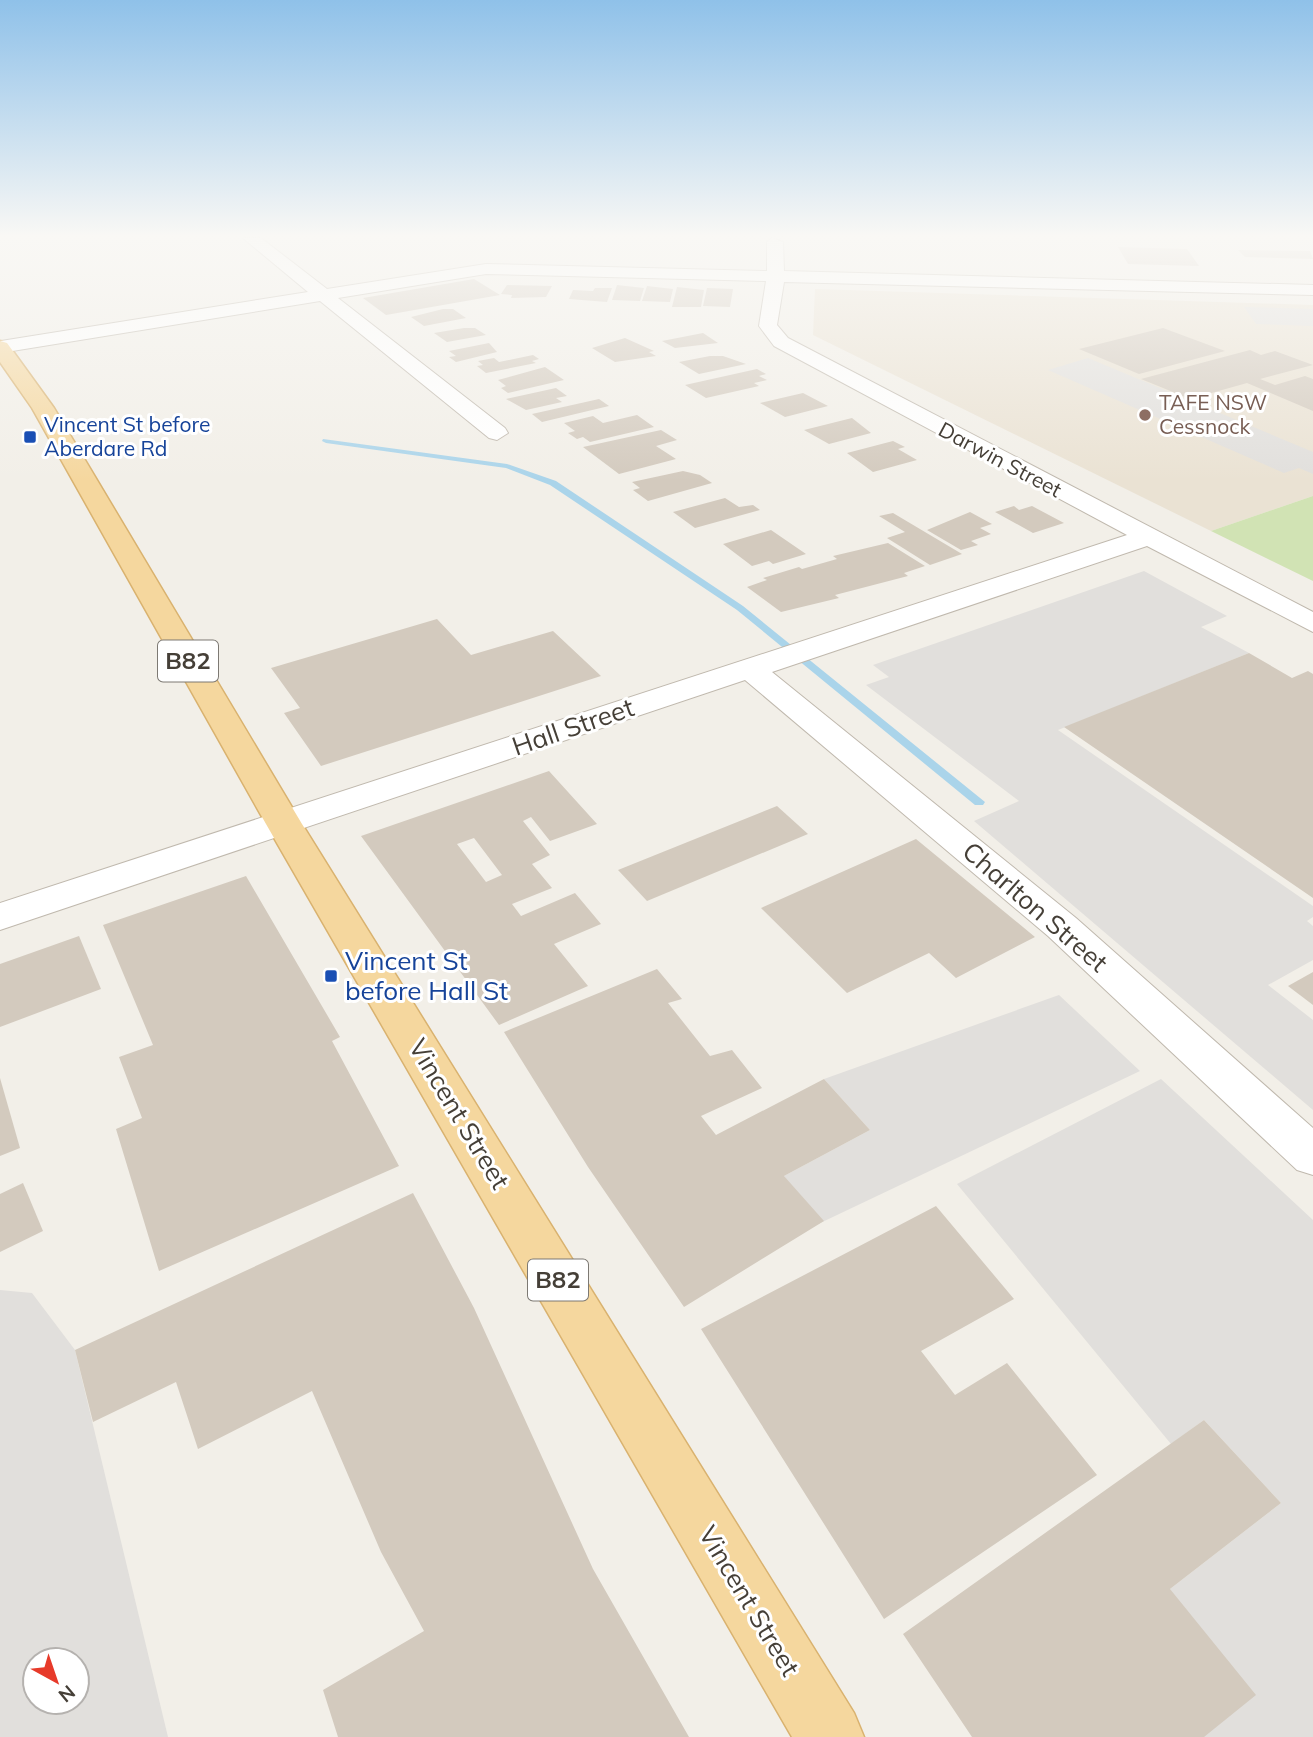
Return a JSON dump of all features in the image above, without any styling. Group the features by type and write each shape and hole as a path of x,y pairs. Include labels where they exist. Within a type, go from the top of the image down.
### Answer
{"main road":[{"name":"Vincent Street","path":"0,347 43,408 284,824 830,1737"}],"street":[{"path":"0,347 170,319"},
{"path":"354,319 497,433"},
{"name":"Darwin Street","path":"769,319 768,326 781,342 1313,623"},
{"name":"Hall Street","path":"0,917 1147,537"},
{"name":"Charlton Street","path":"780,658 1062,926 1313,1156"}],"shaded area":[{"name":"TAFE NSW Cessnock","path":"814,319 1313,319 1313,496 1211,531 813,335"},
{"path":"1253,319 1313,319 1313,326 1256,324"},
{"path":"1088,358 1313,452 1313,474 1299,468 1284,473 1048,370"},
{"path":"1144,571 1227,616 1201,627 1249,653 1058,730 1313,906 1313,917 1307,921 1313,926 1313,960 1268,985 1313,1020 1313,1110 974,821 1019,801 866,685 889,677 873,665"},
{"path":"1059,995 1140,1071 816,1225 784,1176 870,1130 824,1079"},
{"path":"1161,1079 1313,1220 1313,1737 1204,1737 1170,1589 1281,1503 1204,1420 1171,1444 957,1184"},
{"path":"0,1290 32,1293 75,1350 168,1737 0,1737"}],"green space":[{"path":"1313,496 1313,581 1211,531"}],"building":[{"path":"414,319 460,319 424,326"},
{"path":"475,328 486,335 447,342 434,333"},
{"path":"1163,328 1225,351 1139,374 1079,349"},
{"path":"703,333 718,343 675,348 662,341"},
{"path":"625,338 654,351 649,352 656,356 615,362 592,348"},
{"path":"489,343 497,352 456,362 449,357 456,356 449,351"},
{"path":"1250,350 1261,355 1275,351 1313,365 1260,379 1275,385 1305,376 1313,379 1313,411 1247,383 1190,399 1141,379"},
{"path":"533,355 539,359 532,361 536,363 486,373 477,366 483,365 478,361 494,358 499,362"},
{"path":"723,356 746,364 699,374 679,362"},
{"path":"545,367 564,380 508,393 501,388 506,386 498,380"},
{"path":"757,369 766,374 759,376 767,380 754,383 759,386 706,398 685,385"},
{"path":"556,388 567,396 556,398 562,402 526,410 506,399"},
{"path":"803,393 828,406 785,417 760,403"},
{"path":"599,399 609,406 542,422 532,414"},
{"path":"637,415 654,427 590,442 583,437 577,439 568,433 575,431 564,423 593,416 603,423"},
{"path":"852,418 871,433 829,444 804,430"},
{"path":"661,430 677,440 656,446 676,459 619,474 583,447"},
{"path":"893,441 905,447 898,449 917,460 873,472 847,453"},
{"path":"683,471 700,475 712,483 648,501 633,490 640,488 632,482"},
{"path":"725,498 739,507 753,505 760,510 695,528 673,512"},
{"path":"1014,506 1019,510 1032,506 1064,523 1033,533 995,512"},
{"path":"970,512 992,524 980,528 991,534 971,541 978,545 961,550 927,530"},
{"path":"893,513 962,554 930,565 887,538 905,532 879,516"},
{"path":"771,530 806,554 773,564 769,561 752,566 723,544"},
{"path":"888,543 925,566 904,573 908,576 835,595 839,598 781,612 747,587 767,580 763,578 837,559 833,556"},
{"path":"437,619 471,655 553,631 601,676 321,766 284,713 300,708 271,668"},
{"path":"1249,653 1292,678 1308,671 1313,674 1313,898 1064,727"},
{"path":"549,771 597,824 550,841 531,817 523,821 550,855 532,864 552,888 512,904 521,916 575,893 601,924 554,944 588,986 499,1025 361,836","holes":["474,838 502,875 486,882 457,844"]},
{"path":"777,806 808,834 647,901 618,870"},
{"path":"916,839 1035,937 956,978 929,953 847,993 761,908"},
{"path":"246,876 340,1037 332,1041 399,1166 159,1271 116,1129 142,1118 119,1057 153,1045 103,925"},
{"path":"79,936 101,989 0,1027 0,964"},
{"path":"657,969 682,999 668,1003 710,1056 732,1050 762,1088 701,1116 716,1135 824,1079 870,1130 784,1176 824,1221 684,1307 588,1167 504,1032"},
{"path":"1313,972 1313,1005 1288,986"},
{"path":"0,1078 20,1148 0,1156"},
{"path":"23,1183 43,1231 0,1252 0,1194"},
{"path":"413,1193 474,1308 593,1569 689,1737 338,1737 323,1690 424,1631 381,1552 312,1391 198,1449 176,1382 93,1422 75,1350"},
{"path":"936,1206 1014,1299 921,1351 955,1395 1007,1363 1097,1475 884,1619 701,1329"},
{"path":"1204,1420 1281,1503 1170,1589 1256,1695 1204,1737 972,1737 903,1634"}],"waterway":[{"path":"326,441 507,466 553,483 740,608 979,802"}],"place":[{"name":"TAFE NSW Cessnock","path":"1145,415"},
{"name":"Vincent St before Aberdare Rd","path":"30,437"},
{"name":"Vincent St before Hall St","path":"331,976"}]}
